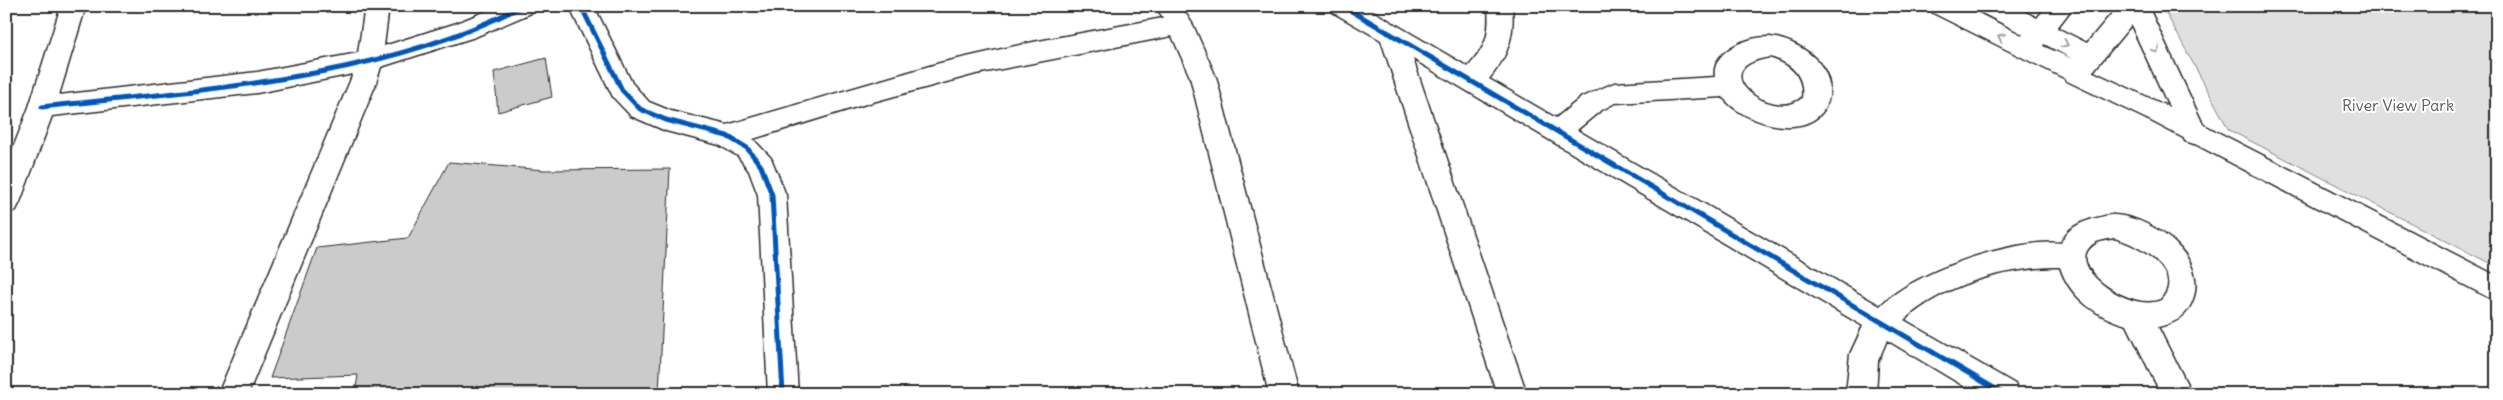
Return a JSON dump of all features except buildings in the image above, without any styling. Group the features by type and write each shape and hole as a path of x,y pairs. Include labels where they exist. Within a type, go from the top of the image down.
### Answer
{"street":[{"path":"6,202 12,173 42,107 74,6"},
{"path":"233,394 362,86 370,60 377,6"},
{"path":"42,107 255,83 370,60 432,43 522,6"},
{"path":"581,6 622,90 640,109 666,120 727,136 747,148 756,160 772,195 782,393"},
{"path":"1343,6 2004,394"},
{"path":"1471,81 1494,54 1501,39 1500,6"},
{"path":"1942,6 2032,41 2083,65 2160,114 2194,133 2497,290"},
{"path":"1991,6 2032,41"},
{"path":"2032,41 2062,6"},
{"path":"2083,65 2134,6 2194,133"},
{"path":"727,136 882,89 993,60 1095,39 1174,16 1203,77 1284,394"},
{"path":"1392,35 1512,394"},
{"path":"1559,132 1584,108 1598,98 1614,93 1729,86"},
{"path":"2105,226 2133,230 2150,238 2164,249 2175,263 2182,277 2182,291 2178,302 2168,311 2154,316 2137,316 2119,311 2101,302 2085,288 2075,273 2071,257 2074,244 2083,233 2105,226"},
{"path":"1861,394 1861,371 1869,343 1883,322 1915,295 1956,277 2026,258 2049,255 2071,257"},
{"path":"2137,316 2177,394"}],"green space":[{"name":"River View Park","path":"2171,6 2497,6 2497,267 2229,130 2166,13"}],"cycle path":[{"path":"42,107 203,90 310,73 363,62 415,48 466,30 522,6"},
{"path":"581,6 622,90 640,109 666,120 727,136 747,148 761,166 772,195 783,394"},
{"path":"1343,6 2004,394"}]}
